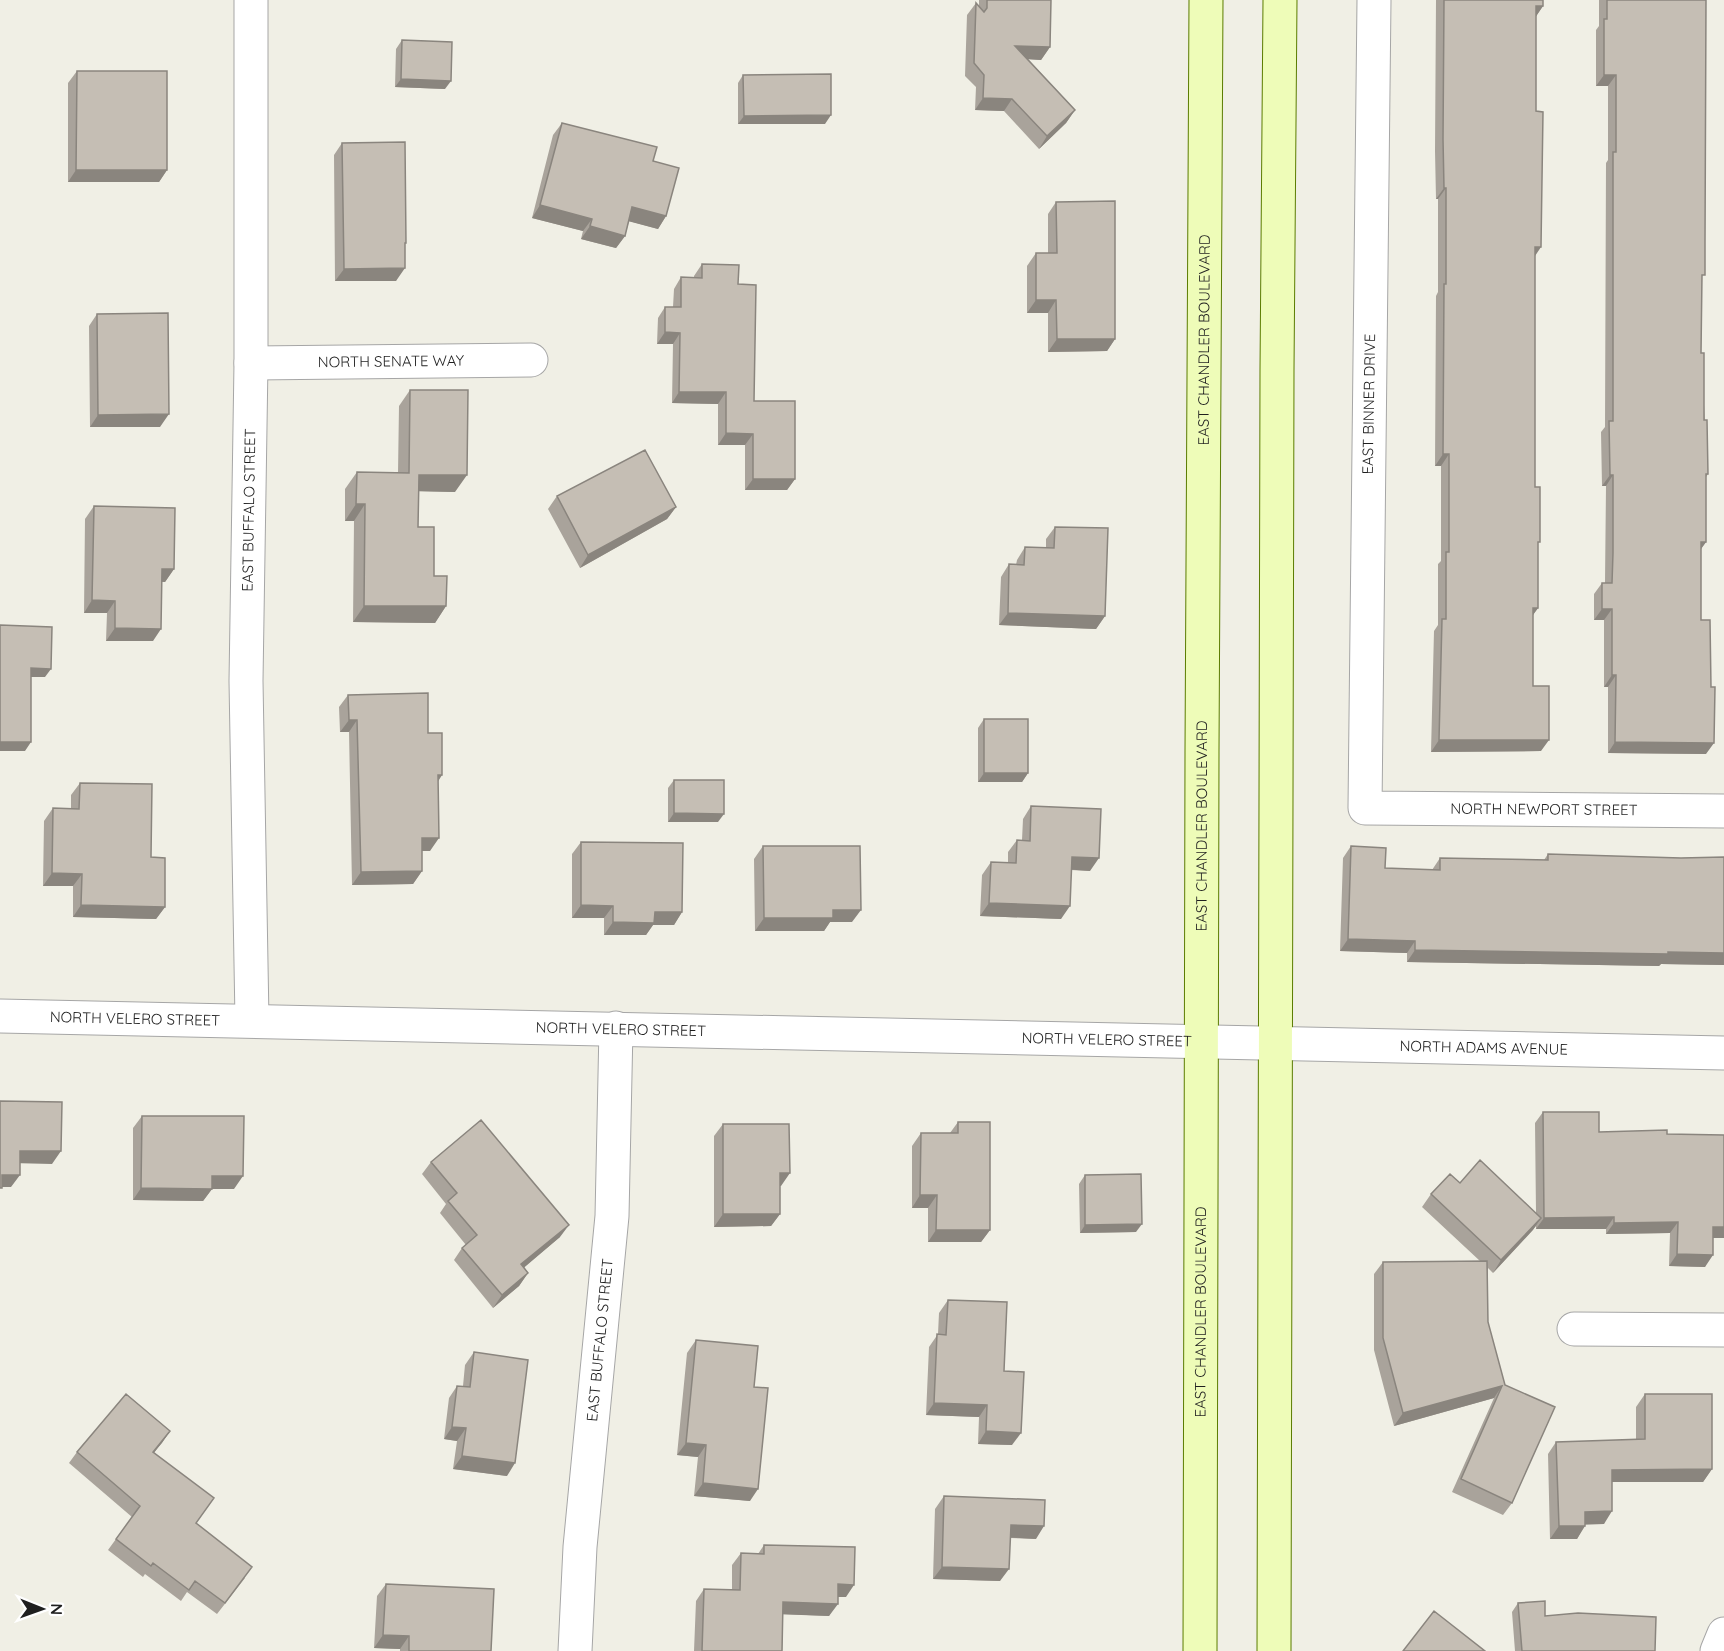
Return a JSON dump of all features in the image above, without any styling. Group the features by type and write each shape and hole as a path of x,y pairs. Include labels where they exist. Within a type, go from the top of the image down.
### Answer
{"main road":[{"name":"EAST CHANDLER BOULEVARD","path":"1200,1651 1206,0"},
{"path":"1274,1651 1280,0"}],"street":[{"name":"EAST BUFFALO STREET","path":"251,0 251,363 246,681 252,1020"},
{"name":"EAST BINNER DRIVE","path":"1365,808 1374,0"},
{"name":"NORTH SENATE WAY","path":"251,363 531,360"},
{"name":"NORTH NEWPORT STREET","path":"1365,808 1724,812"},
{"name":"NORTH VELERO STREET","path":"0,1016 616,1028 1202,1043 1242,1042"},
{"name":"EAST BUFFALO STREET","path":"575,1651 580,1547 612,1216 616,1028"},
{"name":"NORTH ADAMS AVENUE","path":"1242,1042 1724,1053"},
{"path":"1575,1329 1724,1330"},
{"path":"1717,1651 1724,1634"}],"building":[{"path":"987,0 1051,0 1050,47 1015,46 1075,110 1047,136 1012,99 983,98 984,75 974,63 976,3 984,12 987,8"},
{"path":"1444,0 1543,0 1543,6 1536,6 1536,111 1543,112 1541,247 1535,247 1535,487 1540,487 1540,542 1538,542 1538,608 1533,608 1533,686 1549,686 1549,740 1439,740 1442,619 1446,619 1446,552 1449,552 1449,454 1443,454 1444,284 1446,284 1446,188 1444,188 1443,139"},
{"path":"1607,0 1706,0 1705,275 1702,275 1701,353 1704,353 1704,420 1707,420 1708,474 1706,474 1706,542 1701,542 1701,620 1710,620 1711,687 1715,687 1714,743 1615,742 1616,675 1612,675 1612,609 1602,609 1602,583 1612,583 1613,553 1613,475 1610,475 1609,421 1613,421 1613,152 1616,152 1616,75 1604,75 1604,19 1607,19"},
{"path":"402,40 452,42 451,81 401,79"},
{"path":"77,71 167,71 167,170 76,170"},
{"path":"831,74 831,115 744,116 743,75"},
{"path":"562,123 657,147 653,161 679,168 666,216 632,207 625,236 590,226 592,219 540,205"},
{"path":"405,142 405,268 344,269 342,143"},
{"path":"1115,201 1115,339 1057,339 1056,300 1036,300 1036,253 1057,253 1056,202"},
{"path":"702,264 739,265 738,284 756,285 754,401 795,401 795,479 753,479 753,434 726,433 726,392 679,392 680,333 665,332 665,307 681,307 681,277 702,278"},
{"path":"168,313 169,414 98,415 97,314"},
{"path":"410,390 468,390 467,475 419,475 418,527 434,527 434,576 447,576 446,606 364,606 365,504 356,504 357,472 409,473"},
{"path":"645,450 676,507 588,555 557,496"},
{"path":"94,506 175,508 174,569 162,569 161,629 115,628 115,601 92,600"},
{"path":"1055,527 1108,528 1105,616 1008,613 1009,564 1024,565 1025,547 1054,548"},
{"path":"0,625 52,627 51,669 31,668 31,742 0,742"},
{"path":"428,693 428,733 442,733 442,775 438,775 439,838 422,838 422,871 361,872 357,720 349,720 348,695"},
{"path":"984,719 1028,719 1028,773 984,773"},
{"path":"674,780 724,780 724,814 674,813"},
{"path":"80,783 152,784 151,857 165,858 165,907 81,905 82,874 52,873 53,808 79,809"},
{"path":"1031,806 1101,809 1099,858 1072,857 1070,906 989,903 991,862 1016,863 1017,840 1030,841"},
{"path":"581,842 683,843 682,912 655,912 654,923 613,922 613,906 581,905"},
{"path":"763,846 860,846 861,910 833,910 833,918 764,918"},
{"path":"1351,846 1386,848 1385,868 1440,870 1440,858 1548,860 1548,854 1724,857 1724,953 1415,950 1415,941 1348,939"},
{"path":"0,1101 62,1102 61,1151 20,1151 20,1175 2,1175 2,1188 0,1188"},
{"path":"1543,1112 1599,1112 1599,1132 1667,1130 1667,1134 1724,1135 1724,1227 1713,1227 1713,1255 1677,1254 1678,1222 1614,1223 1614,1217 1544,1218"},
{"path":"142,1116 244,1116 243,1176 212,1176 212,1189 141,1188"},
{"path":"481,1120 569,1225 521,1264 528,1273 502,1295 462,1248 477,1235 448,1201 457,1193 431,1162"},
{"path":"958,1122 990,1122 990,1230 936,1230 937,1195 920,1195 921,1133 958,1133"},
{"path":"723,1124 789,1124 790,1173 780,1173 780,1214 723,1214"},
{"path":"1480,1160 1541,1218 1501,1260 1431,1194 1450,1174 1460,1183"},
{"path":"1141,1174 1142,1224 1085,1225 1085,1175"},
{"path":"1487,1261 1488,1322 1505,1385 1555,1407 1512,1503 1461,1479 1502,1386 1403,1413 1383,1338 1383,1262"},
{"path":"948,1300 1007,1302 1004,1371 1024,1372 1021,1433 986,1431 987,1405 934,1403 937,1334 946,1335"},
{"path":"696,1340 758,1346 754,1387 768,1388 758,1489 703,1483 706,1445 686,1443"},
{"path":"474,1352 528,1360 515,1463 462,1456 466,1428 452,1427 457,1386 470,1387"},
{"path":"126,1394 170,1431 153,1452 214,1498 196,1523 252,1567 225,1603 195,1581 189,1590 153,1563 151,1566 116,1539 140,1506 77,1452"},
{"path":"1645,1394 1712,1394 1712,1469 1612,1470 1612,1511 1585,1512 1585,1526 1559,1526 1556,1442 1645,1439"},
{"path":"944,1496 1045,1500 1044,1526 1011,1525 1009,1569 942,1567"},
{"path":"764,1545 855,1547 854,1585 838,1584 838,1604 783,1602 782,1651 702,1651 704,1589 740,1590 741,1553 764,1554"},
{"path":"386,1584 494,1589 491,1651 409,1651 409,1636 383,1635"},
{"path":"1545,1601 1545,1616 1578,1613 1656,1617 1655,1651 1522,1651 1518,1603"},
{"path":"1434,1611 1485,1651 1403,1651"}]}
